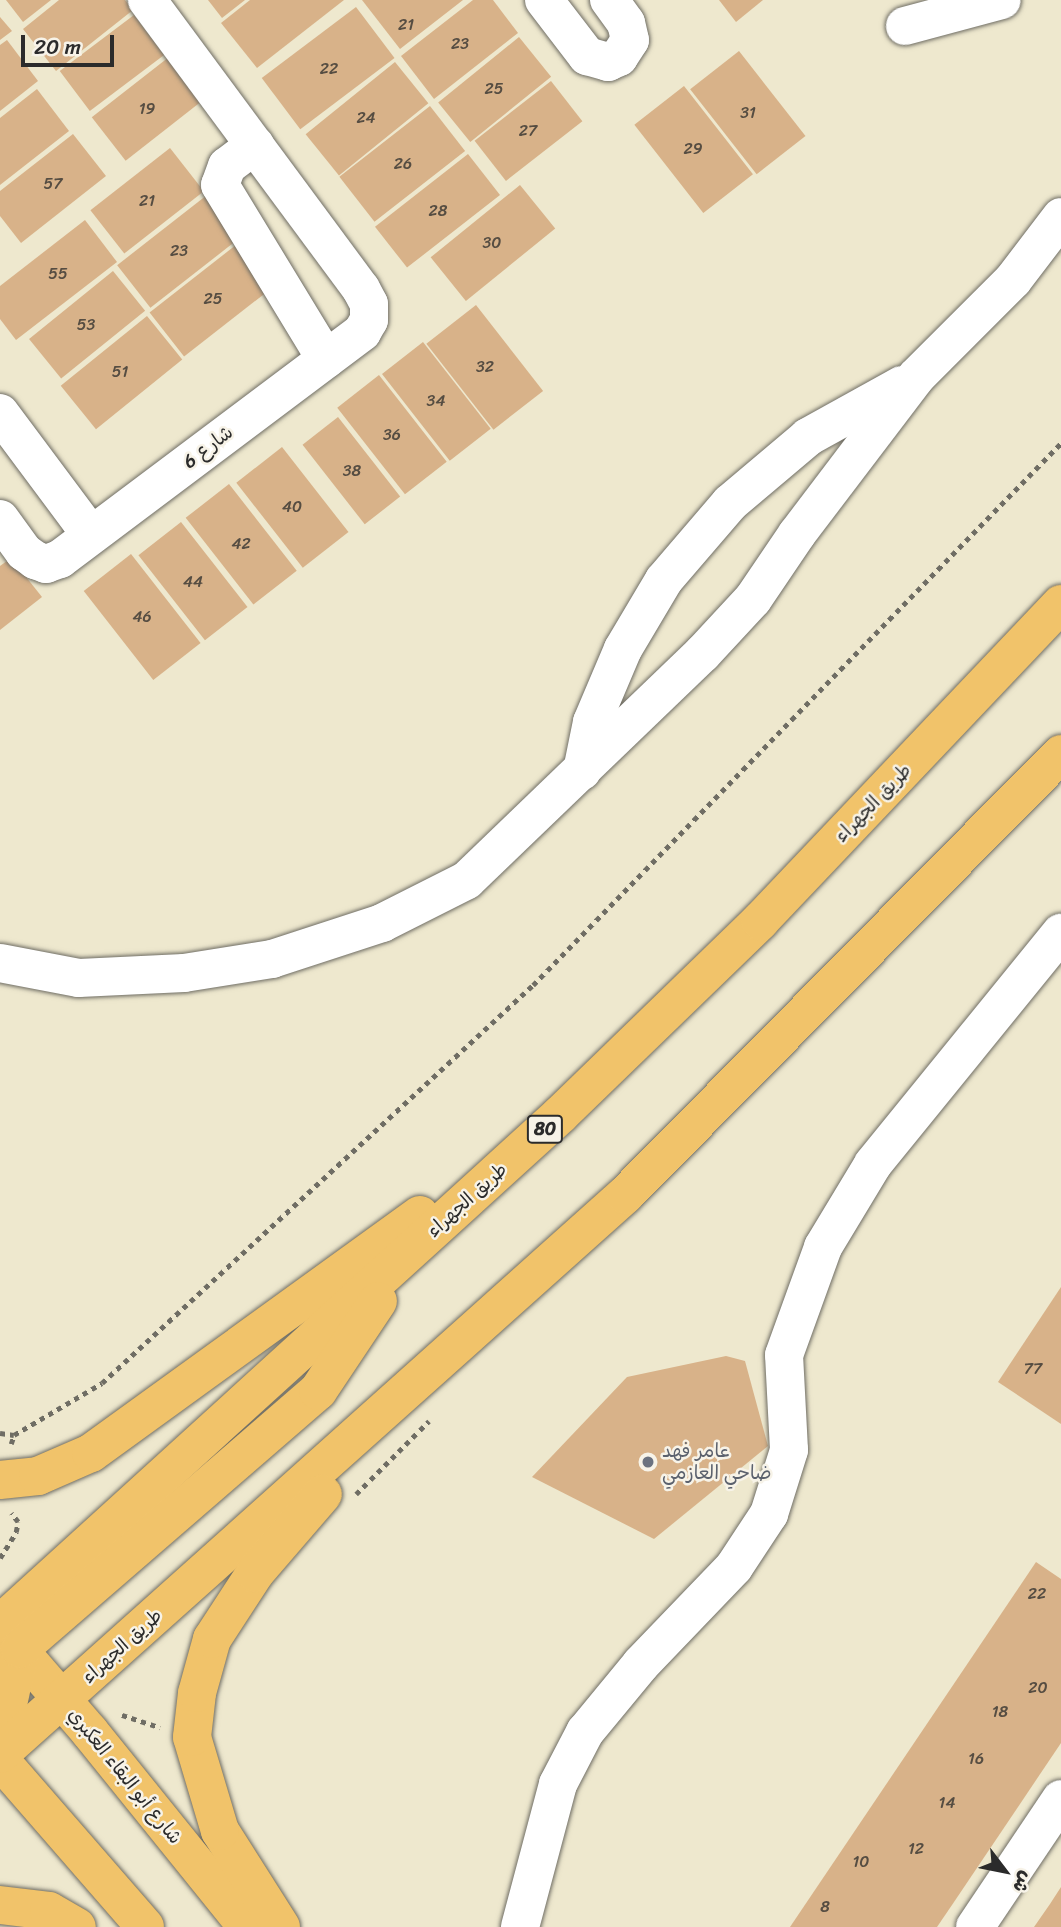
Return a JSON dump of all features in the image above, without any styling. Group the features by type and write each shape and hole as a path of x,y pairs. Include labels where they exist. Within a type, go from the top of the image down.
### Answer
{"main road":[{"name":"طريق الجهراء","path":"7,1634 318,1391 410,1252 561,1114 761,921 1061,604"},
{"name":"طريق الجهراء","path":"0,1754 625,1195 1061,754"},
{"path":"4,1481 38,1476 91,1453 561,1114"},
{"path":"282,1927 220,1830 192,1737 197,1693 212,1639 255,1573 317,1500 520,1291"},
{"path":"0,1742 7,1634"},
{"name":"شارع أبو البقاء العكبري","path":"7,1634 247,1927"},
{"path":"0,1760 145,1927"},
{"path":"0,1905 48,1911 77,1927"}],"street":[{"name":"شارع 6","path":"0,519 24,552 46,564 60,559 362,332 369,320 369,304 361,289 148,0"},
{"path":"544,0 587,56 608,62 619,57 629,40 626,23 608,0"},
{"path":"905,26 1002,0"},
{"path":"255,145 227,166 220,185 326,359"},
{"path":"0,963 79,978 184,973 272,959 382,923 467,880 702,654 753,598 797,534 916,377 1013,280 1061,217"},
{"path":"582,771 592,722 623,649 664,580 730,503 808,437 916,377"},
{"path":"0,413 91,535"},
{"path":"520,1927 558,1784 585,1732 640,1664 734,1567 769,1514 789,1450 784,1355 823,1247 873,1164 1061,933"},
{"path":"975,1927 1061,1799"}],"path":[{"path":"0,1433 14,1435 102,1383 533,985 1061,443"},
{"path":"0,1558 16,1532 18,1522 4,1481 14,1435"},
{"path":"89,1731 114,1712 192,1737"}],"building":[{"path":"6,0 51,0 23,22"},
{"path":"59,0 125,0 133,10 56,71 23,29"},
{"path":"208,0 245,0 222,18"},
{"path":"250,0 344,0 257,68 221,23"},
{"path":"362,0 463,0 400,49"},
{"path":"473,0 493,0 518,33 434,99 401,56"},
{"path":"719,0 763,0 736,22"},
{"path":"356,7 395,58 300,129 262,78"},
{"path":"134,15 164,55 90,111 60,71"},
{"path":"0,17 12,31 0,40"},
{"path":"519,37 551,77 470,142 438,102"},
{"path":"7,40 38,81 0,111 0,45"},
{"path":"739,51 805,136 757,174 690,89"},
{"path":"169,57 203,100 126,161 92,117"},
{"path":"395,62 428,103 339,176 306,134"},
{"path":"551,81 582,121 506,181 475,141"},
{"path":"684,86 753,174 703,213 634,125"},
{"path":"37,89 69,131 0,185 0,118"},
{"path":"430,106 465,151 374,222 339,177"},
{"path":"73,134 106,176 21,243 0,216 0,191"},
{"path":"170,148 204,191 124,254 90,210"},
{"path":"468,154 500,195 407,268 375,227"},
{"path":"520,185 555,229 466,301 431,257"},
{"path":"207,195 240,238 150,308 117,265"},
{"path":"85,220 117,262 16,340 0,319 0,286"},
{"path":"241,241 275,285 184,357 150,312"},
{"path":"113,271 145,311 61,379 29,339"},
{"path":"476,305 543,391 493,430 426,344"},
{"path":"147,316 182,360 96,429 61,386"},
{"path":"423,342 491,429 450,461 382,374"},
{"path":"379,375 447,462 405,494 337,408"},
{"path":"338,417 400,497 365,524 303,445"},
{"path":"282,447 348,532 303,568 236,483"},
{"path":"229,484 297,571 253,605 186,518"},
{"path":"181,522 247,607 205,640 138,555"},
{"path":"131,554 201,643 153,680 84,591"},
{"path":"11,558 42,597 0,630 0,566"},
{"path":"1061,1287 1061,1424 998,1382"},
{"name":"عامر فهد ضاحي العازمي","path":"726,1356 745,1361 768,1446 654,1539 532,1477 627,1377"},
{"path":"1036,1562 1061,1579 1061,1743 952,1905 937,1927 790,1927"},
{"path":"1061,1887 1061,1927 1034,1927 1050,1904"}],"place":[{"name":"عامر فهد ضاحي العازمي","path":"648,1462"}]}
